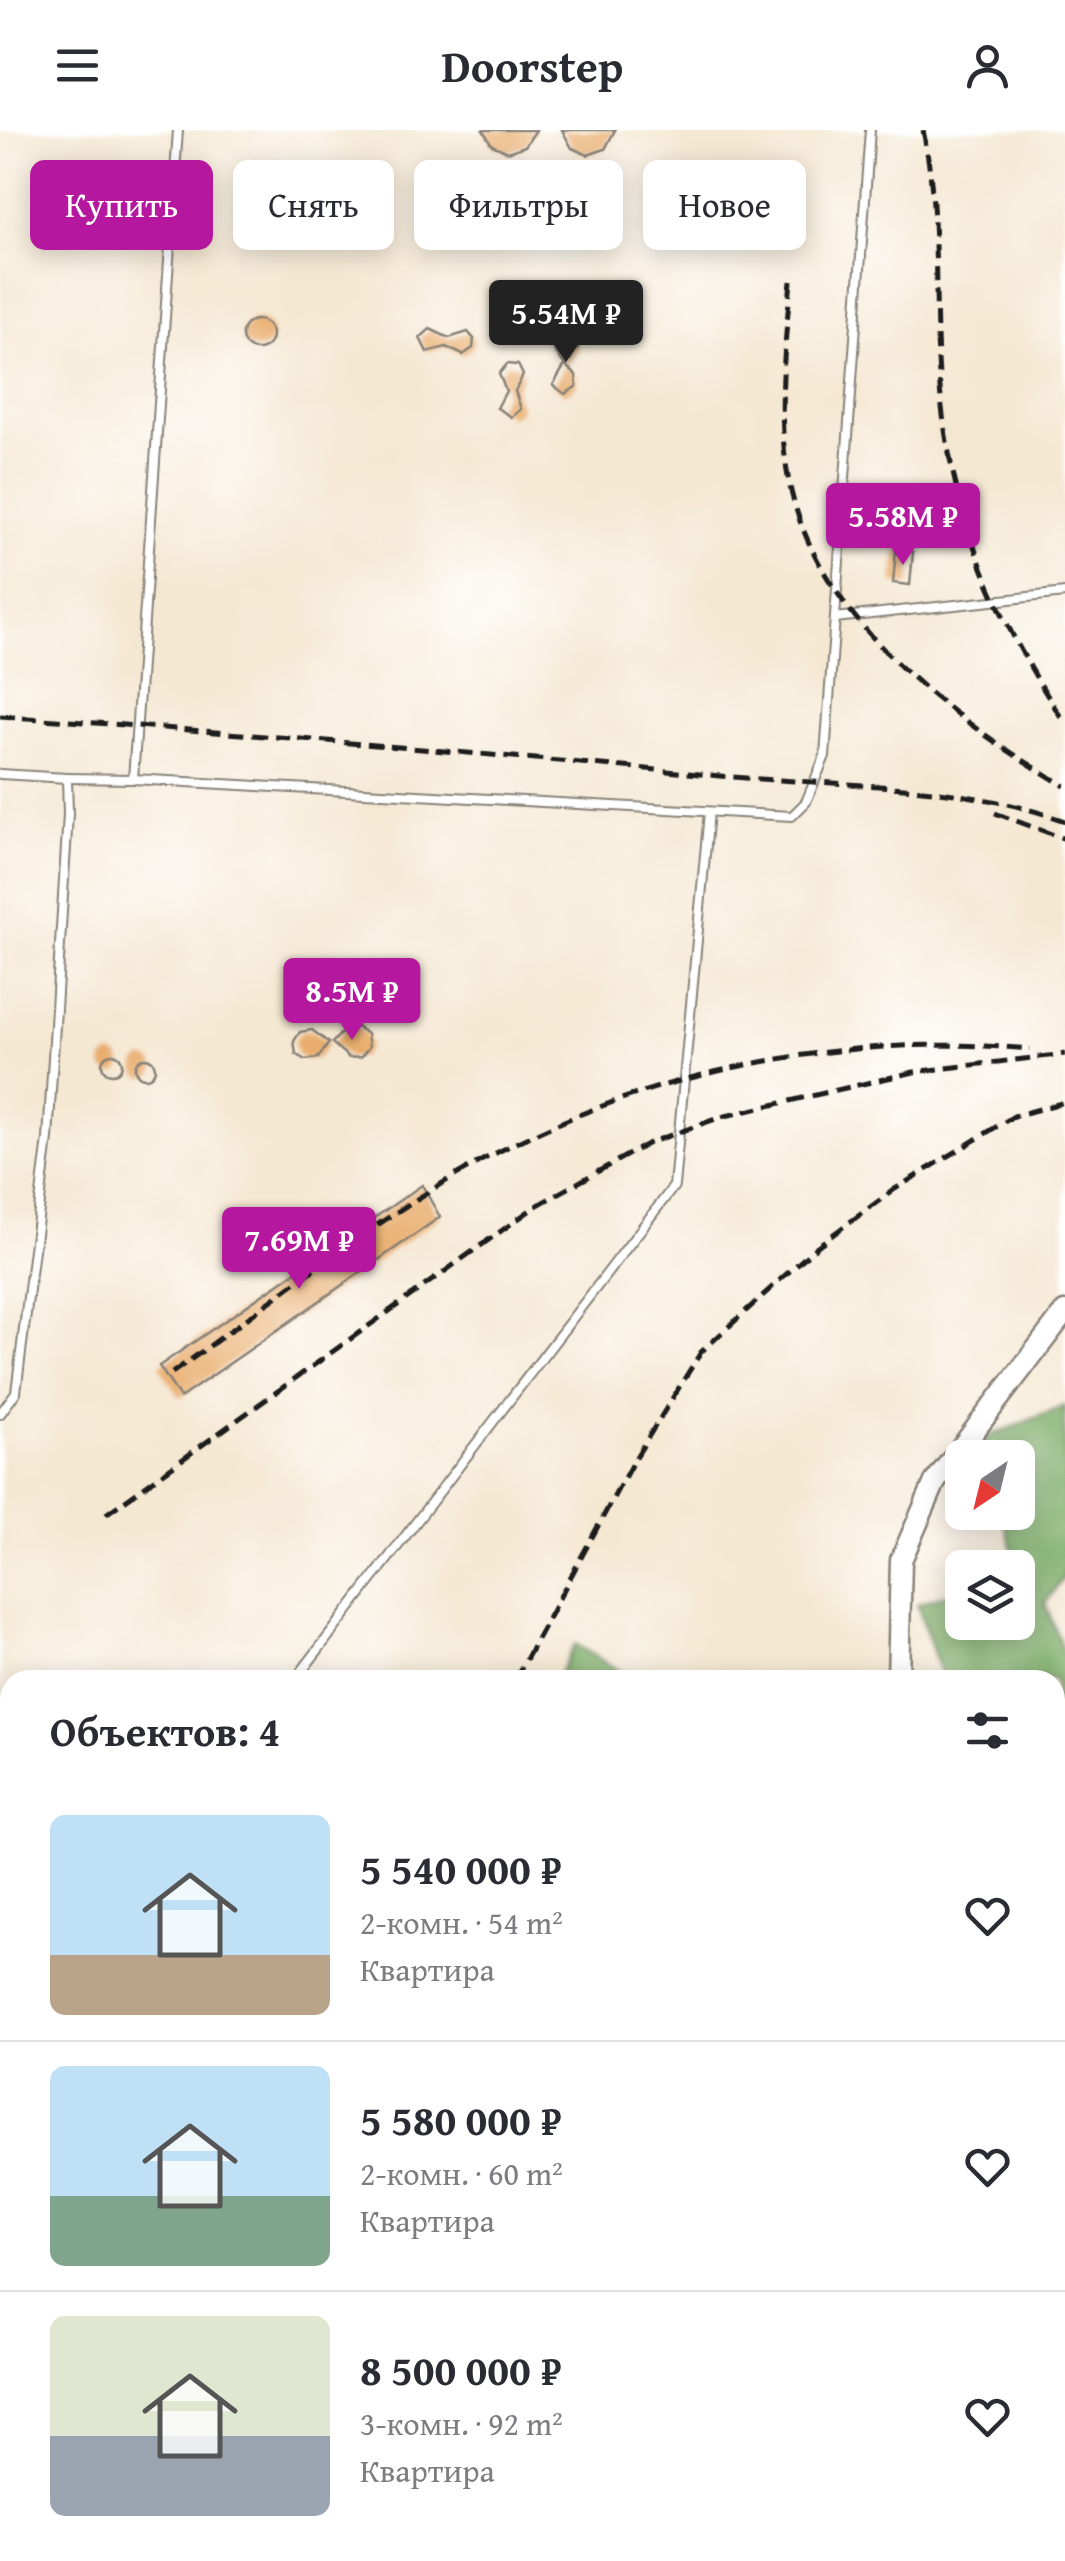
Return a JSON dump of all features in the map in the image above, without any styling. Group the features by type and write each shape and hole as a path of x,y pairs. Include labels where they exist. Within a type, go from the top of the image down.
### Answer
{"street":[{"path":"898,1670 901,1560 935,1482 1065,1312"}],"lane":[{"path":"133,779 178,130"},
{"path":"0,774 792,816 806,802 824,756 870,130"},
{"path":"835,618 1065,593"},
{"path":"0,1414 16,1392 48,1139 68,778"},
{"path":"303,1670 674,1186 709,812"}],"green space":[{"path":"1065,1406 1065,1576 1045,1603 1065,1657 1065,1670 940,1670 917,1604 945,1595 945,1640 1035,1640 1035,1550 1013,1550 1007,1530 1035,1530 1035,1440 985,1440"},
{"path":"575,1644 618,1670 561,1670"}],"building":[{"path":"483,130 536,130 525,146 508,152 492,145"},
{"path":"562,130 615,130 605,149 588,155 572,148"},
{"path":"257,320 268,324 272,335 268,346 257,350 246,346 242,335 246,324"},
{"path":"430,329 449,338 468,332 474,339 473,348 463,355 446,347 427,352 420,338"},
{"path":"562,337 573,339 578,348 566,366 576,375 577,386 565,394 553,385 565,365 554,350"},
{"path":"507,364 518,365 523,375 515,391 521,409 512,417 497,408 506,391 499,374"},
{"path":"896,550 913,552 910,585 893,583"},
{"path":"357,1027 367,1034 369,1047 361,1057 349,1058 332,1043 345,1029"},
{"path":"312,1030 329,1043 318,1058 305,1060 296,1054 294,1041 300,1032"},
{"path":"108,1054 116,1054 122,1064 116,1074 108,1074 102,1068 102,1060"},
{"path":"141,1058 149,1058 155,1068 149,1078 141,1078 135,1072 135,1064"},
{"path":"422,1185 440,1217 180,1398 159,1366"}],"railway":[{"path":"923,130 934,216 942,410 961,505 993,594 1065,723"},
{"path":"791,281 783,376 784,447 801,523 824,571 854,616 932,694 975,728 1065,786"},
{"path":"0,716 894,787 981,798 1065,821"},
{"path":"995,813 1065,839"},
{"path":"172,1373 411,1203 513,1144 582,1114 654,1088 803,1055 878,1047 1030,1049"},
{"path":"106,1514 536,1206 649,1143 721,1117 914,1072 1065,1054"},
{"path":"520,1670 631,1465 701,1352 816,1247 895,1189 1014,1116 1065,1102"}]}
